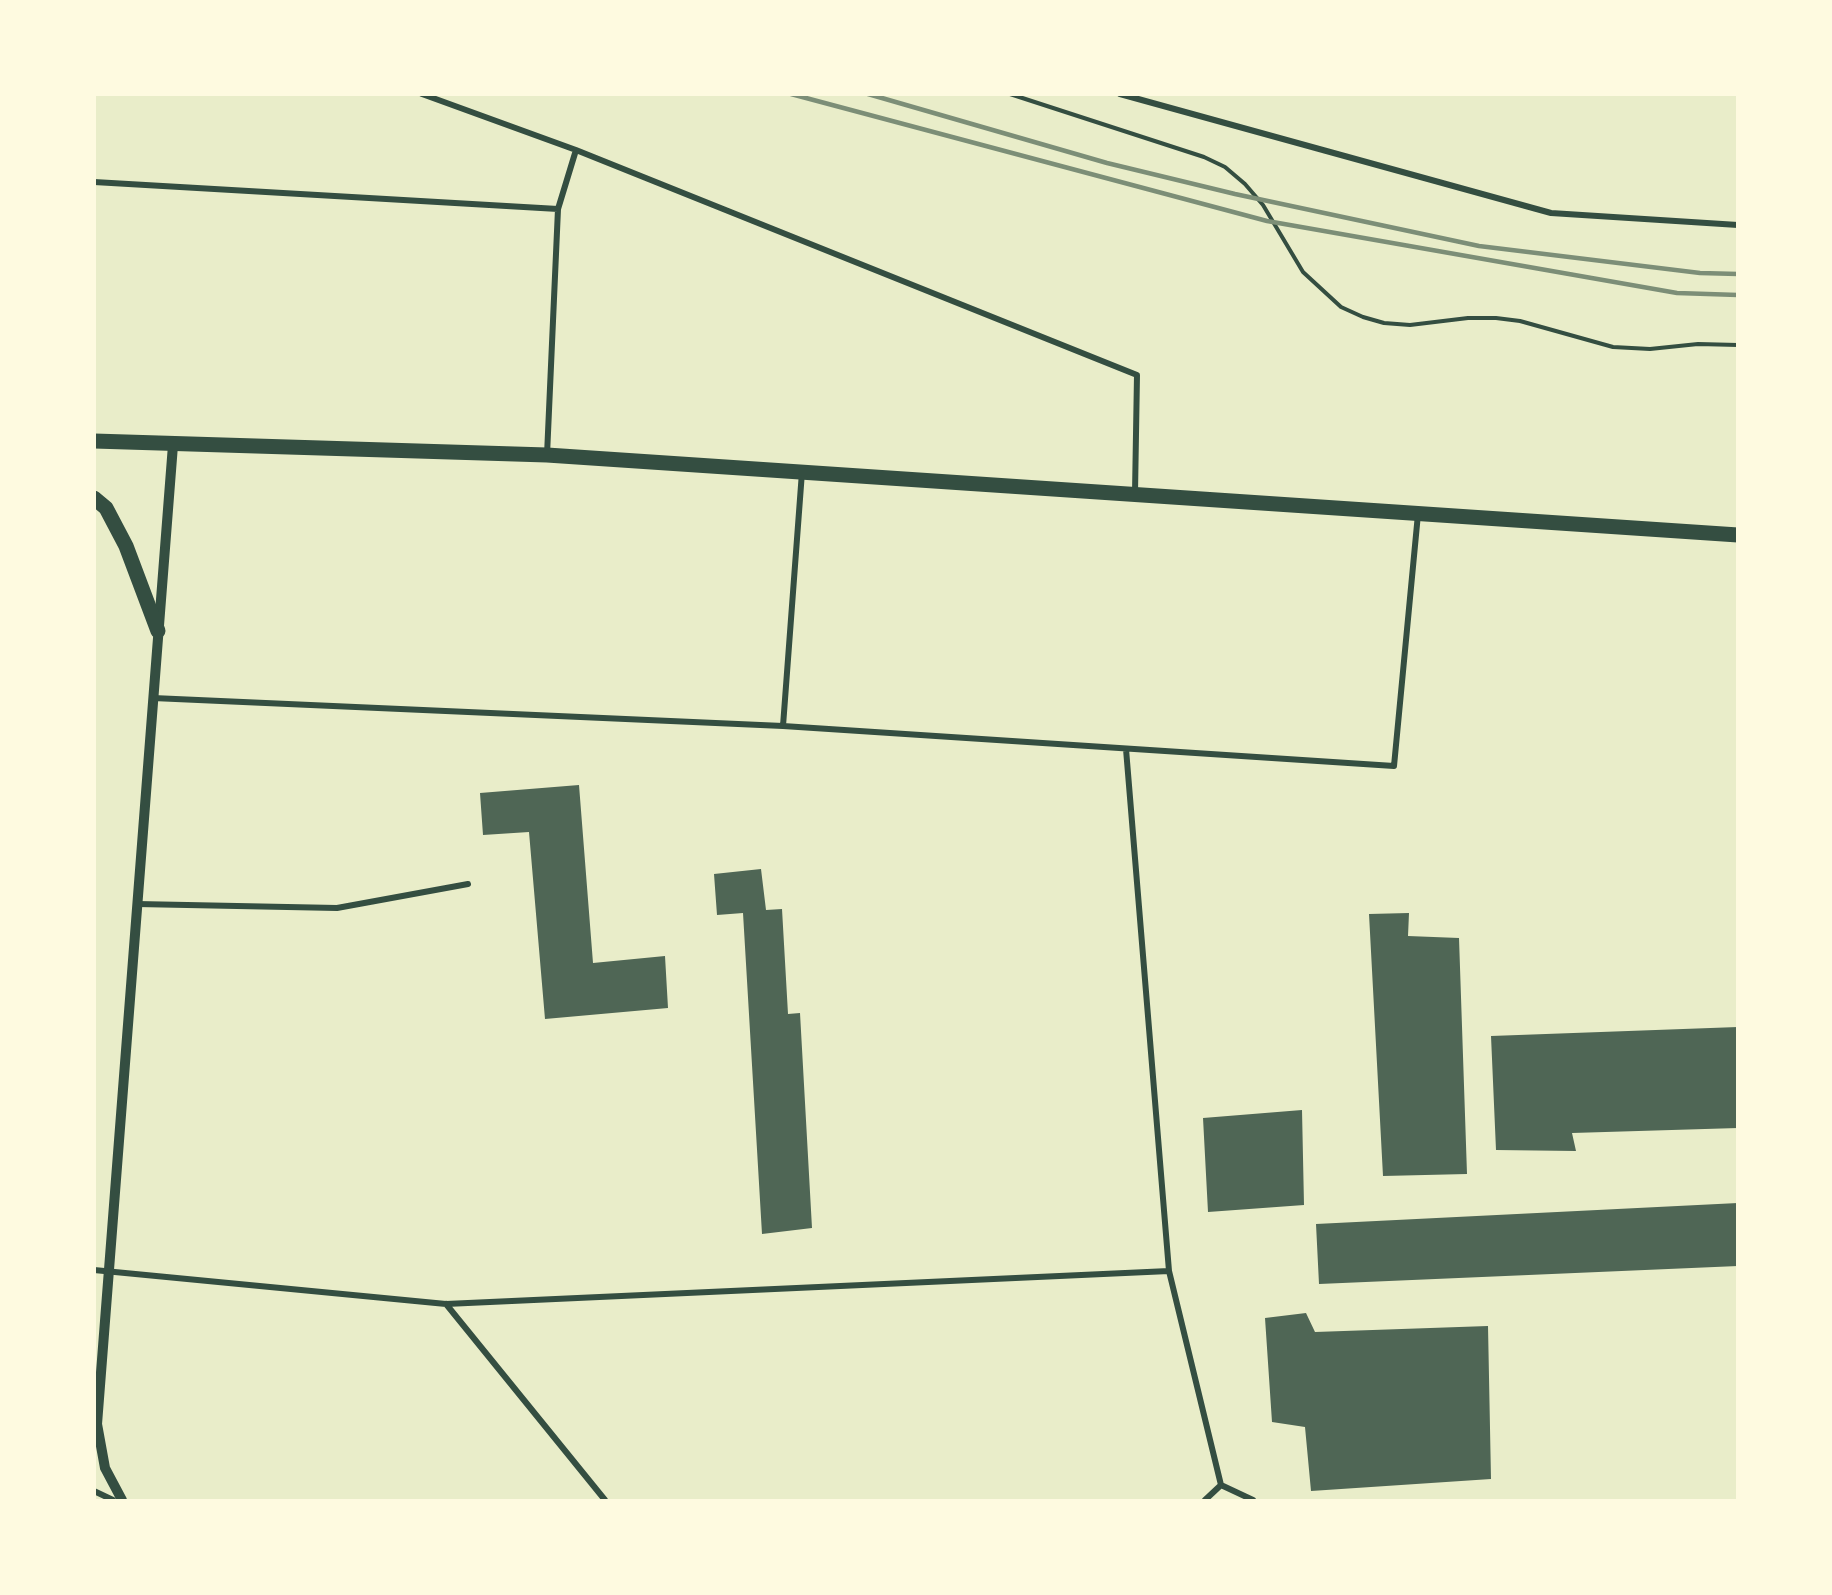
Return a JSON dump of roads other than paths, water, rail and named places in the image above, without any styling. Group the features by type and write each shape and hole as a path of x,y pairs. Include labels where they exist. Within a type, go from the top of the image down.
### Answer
{"main road":[{"path":"94,441 547,455 1737,535"},
{"path":"94,498 106,508 126,546 158,632"}],"street":[{"path":"422,94 576,150 1137,375 1135,494"},
{"path":"1120,94 1551,213 1737,225"},
{"path":"547,455 558,209 576,150"},
{"path":"94,182 558,209"},
{"path":"123,1500 105,1468 97,1424 97,1377 108,1271 173,445"},
{"path":"783,726 802,471"},
{"path":"153,698 783,726 1394,766 1418,513"},
{"path":"1126,748 1169,1270 1221,1485"},
{"path":"137,904 337,908 468,884"},
{"path":"94,1270 446,1304 1169,1270"},
{"path":"446,1304 605,1500"},
{"path":"1205,1500 1221,1485"},
{"path":"1221,1485 1253,1500"},
{"path":"94,1491 113,1500"}],"railway":[{"path":"791,94 1267,221 1677,293 1738,295"},
{"path":"868,94 1107,163 1235,194 1479,246 1700,273 1738,274"}]}
